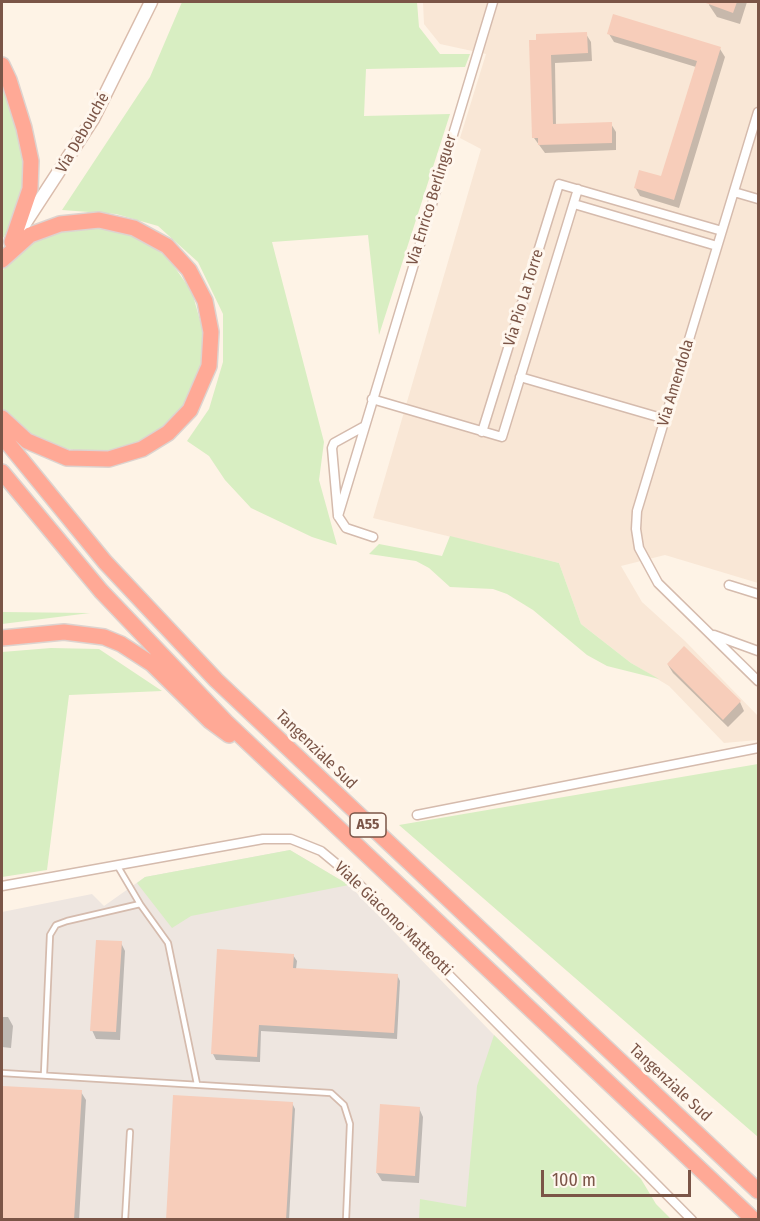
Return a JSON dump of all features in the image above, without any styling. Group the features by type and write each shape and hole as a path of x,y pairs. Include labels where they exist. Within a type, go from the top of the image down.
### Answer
{"highway":[{"path":"2,65 24,128 31,161 30,189 12,242"},
{"path":"2,258 30,235 60,224 99,220 134,228 167,246 189,270 205,301 211,332 209,366 190,410 168,433 142,449 109,459 67,458 27,441 2,418"},
{"name":"Tangenziale Sud","path":"2,436 105,562 216,680 759,1191"},
{"name":"A55","path":"2,472 67,552 135,629 271,765 754,1220"},
{"path":"2,638 64,632 104,637 121,644 152,664 210,721 271,765"}],"main road":[{"name":"Via Debouché","path":"2,258 93,119 152,2"}],"street":[{"name":"Via Enrico Berlinguer","path":"338,516 493,2"},
{"name":"Via Amendola","path":"759,112 637,511 639,548 658,584 759,681"},
{"name":"Via Pio La Torre","path":"578,189 502,437 482,432 559,184 578,189 722,231"},
{"path":"734,192 759,199"},
{"path":"574,204 717,246"},
{"path":"520,377 665,419"},
{"path":"372,399 482,432"},
{"path":"363,427 334,443 332,448 338,516 346,528 373,537"},
{"path":"334,470 343,476 351,472"},
{"path":"729,585 759,594"},
{"name":"Via Amendola","path":"709,633 759,651"},
{"path":"417,815 759,748"},
{"name":"Viale Giacomo Matteotti","path":"2,885 270,838 291,840 321,851 350,874 692,1220"}],"lane":[{"path":"117,865 140,904 168,943 197,1084"},
{"path":"44,1074 50,935 56,925 140,904"},
{"path":"2,1073 331,1093 344,1105 350,1124 346,1220"},
{"path":"125,1220 130,1132"}],"shaded area":[{"path":"423,2 758,2 758,583 665,555 621,566 642,602 685,641 758,716 758,740 724,743 669,686 631,663 581,624 559,563 373,518 481,149 460,138 486,54 440,44 424,24"},
{"path":"290,850 349,885 494,1035 641,1179 637,1219 2,1220 2,912 92,894 104,906 145,877"}],"green space":[{"path":"182,2 417,2 419,27 440,54 470,54 465,67 366,69 364,116 450,114 379,335 368,235 272,242 324,442 319,480 337,545 312,537 251,508 225,480 209,456 187,441 209,409 223,362 223,314 198,262 158,226 116,214 62,210 150,77"},
{"path":"2,83 22,148 26,181 9,228 2,240"},
{"path":"77,228 103,228 126,233 148,243 169,259 192,292 203,331 201,371 182,408 167,424 136,444 94,454 48,445 31,437 2,409 2,271 24,247 51,234"},
{"path":"450,536 559,563 581,624 631,663 659,679 607,666 587,655 533,610 507,594 493,589 450,587 429,568 416,561 369,554 379,544 442,556"},
{"path":"2,612 90,613 2,624"},
{"path":"51,648 99,649 162,691 69,695 47,870 2,877 2,652"},
{"path":"758,764 758,1137 399,825"},
{"path":"290,850 349,885 191,916 172,928 137,883 145,877"},
{"path":"494,1035 641,1179 656,1204 671,1219 419,1219 420,1199 466,1207 477,1086"}],"building":[{"path":"703,2 737,2 733,13"},
{"path":"613,14 721,47 674,200 634,188 639,170 661,176 697,61 607,34"},
{"path":"587,32 588,53 551,55 553,124 612,122 612,143 538,145 538,138 532,138 529,40 536,40 536,34"},
{"path":"684,646 741,701 723,720 667,664"},
{"path":"96,940 122,941 116,1032 90,1031"},
{"path":"217,949 294,954 293,968 398,974 394,1033 259,1025 257,1057 211,1054"},
{"path":"2,1086 82,1090 74,1220 2,1220"},
{"path":"173,1095 293,1102 286,1220 166,1220"},
{"path":"380,1104 420,1107 415,1176 376,1173"}]}
